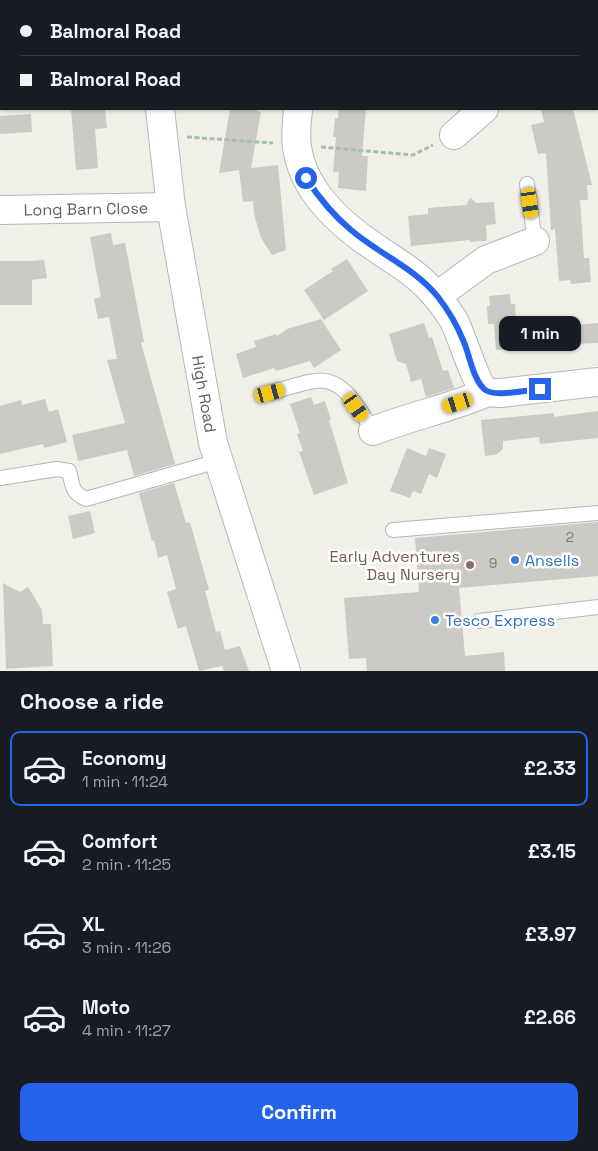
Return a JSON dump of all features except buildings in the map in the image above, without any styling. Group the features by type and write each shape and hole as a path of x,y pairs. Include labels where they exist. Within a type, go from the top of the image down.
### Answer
{"street":[{"name":"High Road","path":"160,110 171,207 213,443 286,671"},
{"path":"298,110 296,145 299,161 306,178 317,195 328,209 351,231 405,268 437,296 464,340 475,374 488,392"},
{"path":"454,135 483,110"},
{"name":"Long Barn Close","path":"0,210 171,207"},
{"path":"437,296 486,260 535,241"},
{"path":"373,431 488,392 501,393 598,382"}],"lane":[{"path":"527,184 535,241"},
{"path":"270,393 316,380 332,382 348,394 373,431"},
{"path":"0,478 57,469 69,471 74,490 86,499 218,461"},
{"path":"392,530 598,513"},
{"path":"480,620 598,608"}],"place":[{"name":"Ansells","path":"515,560"},
{"name":"Early Adventures Day Nursery","path":"470,565"},
{"name":"Tesco Express","path":"435,620"}],"route":[{"path":"306,178 328,209 351,231 405,268 437,296 464,340 475,374 484,389 488,392 501,393 540,389"}]}
